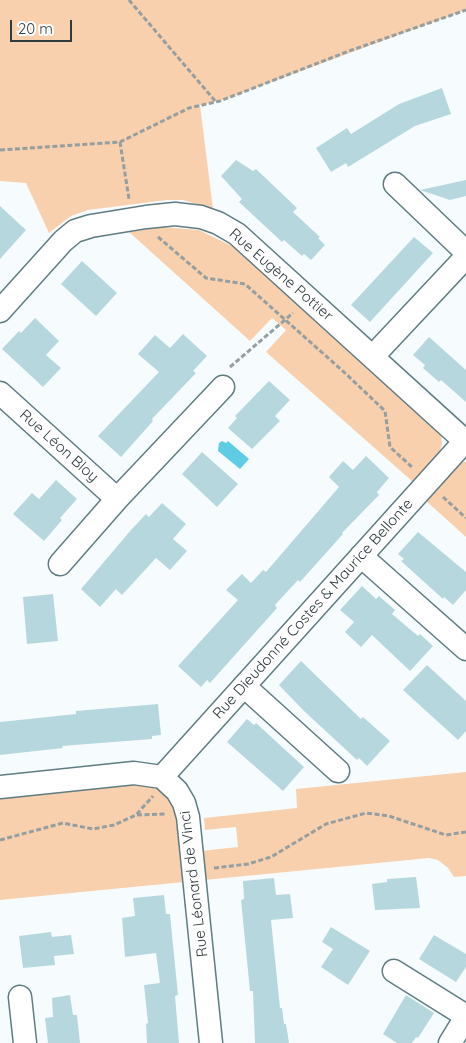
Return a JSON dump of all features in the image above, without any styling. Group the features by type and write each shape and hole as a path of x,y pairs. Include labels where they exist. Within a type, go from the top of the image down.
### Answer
{"street":[{"path":"395,184 466,252"},
{"name":"Rue Eugène Pottier","path":"0,311 70,234 91,226 132,218 183,214 218,223 237,234 466,441"},
{"path":"374,356 466,258"},
{"path":"60,564 117,499 223,388"},
{"name":"Rue Léon Bloy","path":"0,393 117,499"},
{"name":"Rue Dieudonné Costes & Maurice Bellonte","path":"162,778 466,441"},
{"path":"361,556 466,650"},
{"path":"244,686 338,771"},
{"path":"0,787 134,773 162,778"},
{"name":"Rue Léonard de Vinci","path":"162,778 177,790 187,810 211,1043"},
{"path":"394,971 466,1016 450,1043"},
{"path":"20,997 25,1043"}],"path":[{"path":"129,0 216,102"},
{"path":"0,150 120,142 189,108 216,102 466,10"},
{"path":"120,142 132,218 161,239 206,278 244,284 286,321 385,411 390,447 466,518"},
{"path":"223,388 223,375 230,366 286,321 307,298"},
{"path":"0,840 63,823 93,830 114,825 136,815 154,795 162,778"},
{"path":"194,871 248,864 272,858 322,826 366,813 389,816 446,836 466,832"}],"shaded area":[{"path":"0,0 466,0 466,10 220,101 200,105 213,209 183,200 167,200 88,210 71,216 49,233 26,183 0,181"},
{"path":"162,227 199,230 234,247 291,296 441,434 442,444 439,453 413,482 266,352 286,330 272,318 250,341 129,232"},
{"path":"466,462 466,537 425,500 456,465"},
{"path":"466,772 466,876 454,877 448,868 438,860 429,858 0,900 0,787 162,777 192,852 238,847 236,827 205,830 204,818 297,808 296,789"}],"water":[{"path":"222,441 226,443 228,441 249,459 240,469 218,451 219,443"}],"building":[{"path":"442,88 451,114 415,126 348,167 346,163 331,172 316,148 347,128 351,134 399,104"},
{"path":"236,160 253,171 256,169 297,208 293,212 320,237 318,238 325,245 311,260 304,254 302,256 284,240 282,242 239,202 242,199 221,176"},
{"path":"466,180 466,196 450,200 420,190"},
{"path":"0,206 26,230 0,259"},
{"path":"414,237 433,253 370,322 351,305"},
{"path":"82,261 117,293 96,316 61,284"},
{"path":"35,318 59,341 46,355 61,368 43,387 2,349"},
{"path":"183,334 207,356 193,371 196,373 152,419 153,421 121,457 98,436 159,372 138,354 155,335 170,348"},
{"path":"429,337 466,370 466,402 441,380 439,382 423,368 425,365 413,355"},
{"path":"269,381 290,400 275,416 280,421 252,449 228,428 237,418 235,416"},
{"path":"202,452 238,484 217,507 182,474"},
{"path":"366,456 389,478 377,492 379,495 342,533 300,582 298,580 275,605 277,608 210,683 207,680 201,687 178,666 238,600 226,590 242,574 251,583 263,570 266,572 339,487 329,477 343,461 353,470"},
{"path":"56,480 77,499 60,518 62,520 44,541 13,514 32,493 39,499"},
{"path":"162,503 186,524 173,539 187,551 170,570 156,558 122,595 116,589 100,607 81,589 146,514 149,517"},
{"path":"418,532 466,572 466,590 453,605 444,597 443,599 401,561 404,559 398,554"},
{"path":"362,586 376,599 379,596 395,610 392,614 433,646 410,671 372,635 361,647 345,632 354,622 340,610"},
{"path":"53,594 58,641 27,644 23,597"},
{"path":"301,661 361,719 363,717 390,741 367,766 359,758 357,760 279,685"},
{"path":"427,665 466,701 466,731 458,740 403,690"},
{"path":"158,704 161,735 152,736 152,739 62,746 63,748 0,755 0,722 76,714 76,711"},
{"path":"247,719 254,725 256,723 304,767 283,791 227,742"},
{"path":"416,877 420,908 375,910 372,884 387,882 387,879"},
{"path":"274,878 276,895 290,894 293,918 271,920 280,1008 282,1008 289,1043 255,1043 253,991 250,991 241,900 244,899 243,881"},
{"path":"164,895 166,914 170,914 178,995 175,996 179,1043 147,1043 146,1024 148,1023 144,985 160,983 156,953 125,957 122,918 135,916 133,898"},
{"path":"331,927 370,951 348,985 321,967 333,949 322,942"},
{"path":"51,932 52,937 71,935 74,954 54,956 55,965 23,968 19,936"},
{"path":"434,935 466,954 466,967 456,982 419,959"},
{"path":"70,995 73,1015 77,1015 80,1043 48,1043 45,1018 53,1017 52,998"},
{"path":"406,995 434,1013 418,1038 416,1037 412,1043 397,1043 383,1034"}]}
